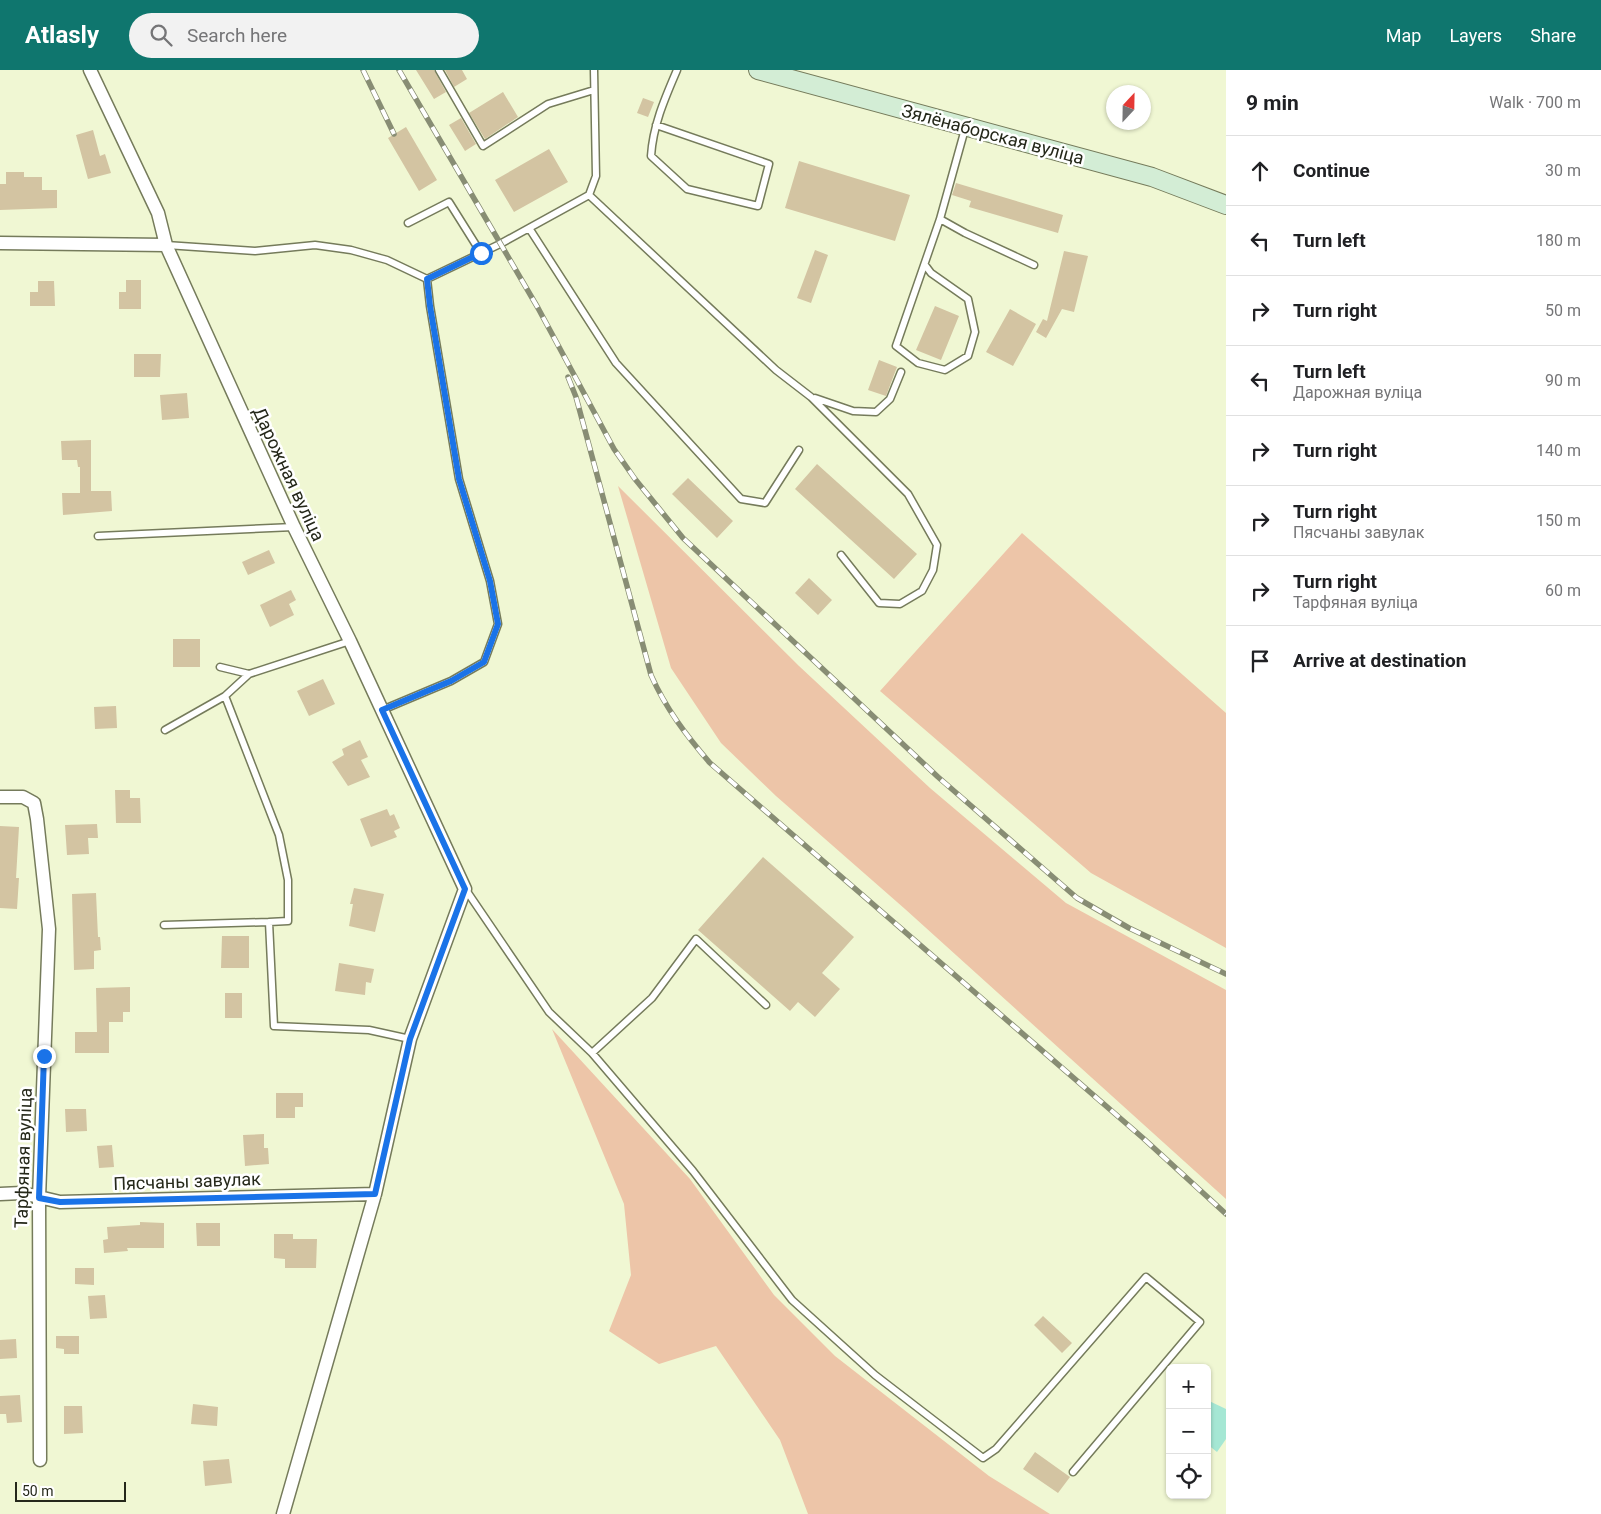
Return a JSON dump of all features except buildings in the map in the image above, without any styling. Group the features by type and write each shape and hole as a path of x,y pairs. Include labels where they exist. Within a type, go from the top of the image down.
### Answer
{"main road":[{"name":"Зялёнаборская вуліца","path":"758,70 1152,177 1226,204"}],"street":[{"name":"Дарожная вуліца","path":"90,70 158,213 166,245 294,528 350,642 465,889"},
{"path":"0,243 166,245"},
{"name":"Тарфяная вуліца","path":"0,797 24,797 34,804 38,819 48,920 39,1198 40,1460"},
{"path":"283,1514 375,1194 410,1039 465,889"},
{"name":"Пясчаны завулак","path":"0,1194 22,1193 60,1202 375,1194"}],"lane":[{"path":"439,70 483,146 548,104 594,90"},
{"path":"427,279 481,253 589,195 596,176 594,70"},
{"path":"656,125 769,164 758,206 686,189 651,156 656,125 677,70"},
{"path":"925,265 931,273 968,299 975,332 968,356 944,370 918,363 896,346 940,219 966,127"},
{"path":"589,195 776,370 811,397 908,494 937,545 933,570 922,591 900,604 878,603 841,555"},
{"path":"408,223 449,202 481,253"},
{"path":"940,219 965,234 1034,265"},
{"path":"529,228 616,363 741,499 765,504 799,450"},
{"path":"166,245 255,251 314,246 351,250 388,260 427,279"},
{"path":"382,710 451,681 484,662 498,624 490,581 459,479 427,279"},
{"path":"811,397 853,411 876,412 890,399 901,372"},
{"path":"98,536 294,528"},
{"path":"165,730 225,696 249,674 350,642"},
{"path":"220,667 249,674"},
{"path":"164,925 288,921 288,880 280,835 225,696"},
{"path":"465,889 549,1012 592,1053 693,1171 792,1300 875,1375 983,1458 996,1448 1146,1276 1200,1322 1073,1472"},
{"path":"269,922 274,1026 369,1030 410,1039"},
{"path":"592,1053 652,998 696,938 766,1006"}],"shaded area":[{"path":"618,486 799,666 930,788 1066,903 1226,990 1226,1199 905,909 776,796 721,743 671,668"},
{"path":"1022,533 1226,713 1226,948 1091,873 880,691"},
{"path":"552,1029 690,1179 774,1295 835,1356 989,1476 1050,1514 808,1514 780,1440 716,1346 659,1364 609,1331 631,1275 624,1204"}],"water":[{"path":"1211,1402 1226,1409 1226,1439 1217,1452 1211,1447"}],"railway":[{"path":"363,70 394,134"},
{"path":"399,70 538,308 614,449 635,479 683,538 938,777 1077,898 1129,928 1226,974"},
{"path":"568,377 576,397 651,675 670,710 693,742 710,763 1143,1138 1226,1214"}],"route":[{"path":"44,1056 39,1198 60,1202 375,1194 410,1039 465,889 382,710 451,681 484,662 498,624 490,581 459,479 427,279 481,253"}]}
